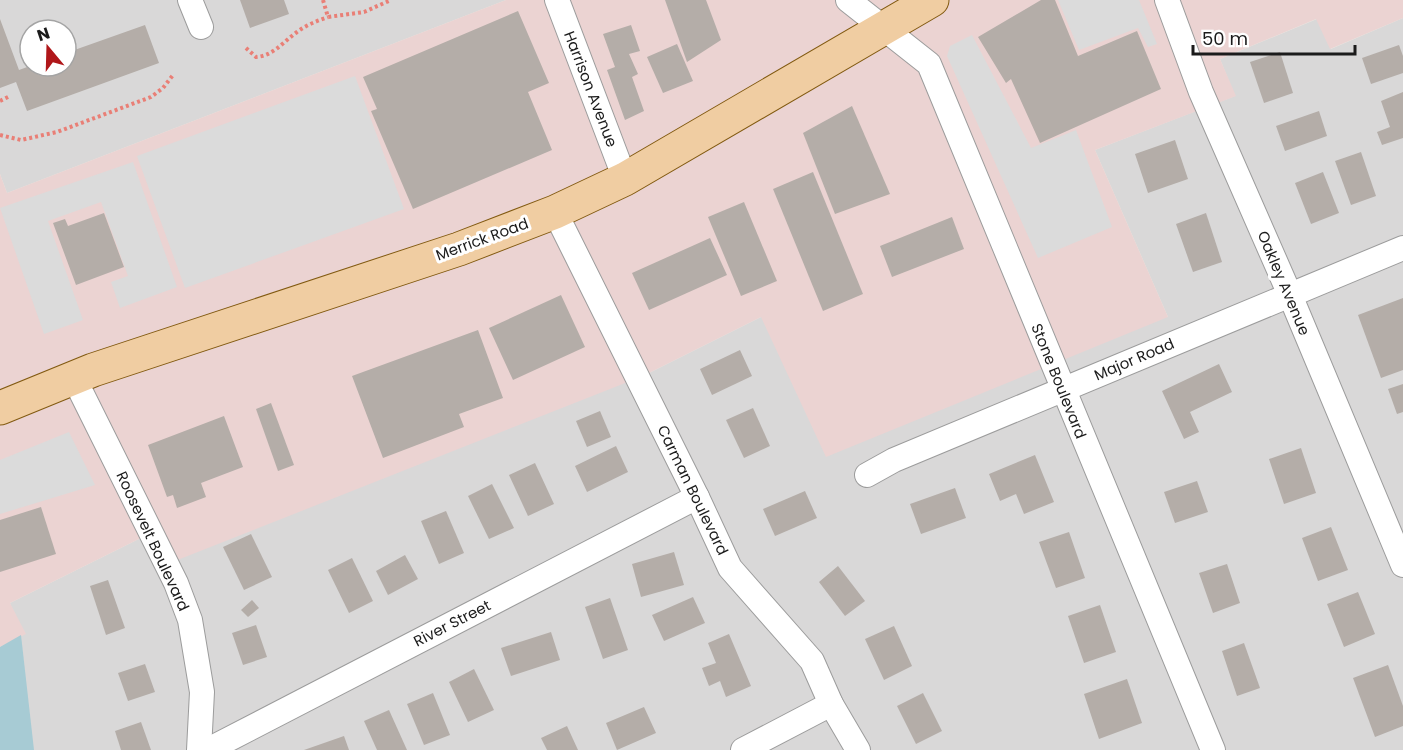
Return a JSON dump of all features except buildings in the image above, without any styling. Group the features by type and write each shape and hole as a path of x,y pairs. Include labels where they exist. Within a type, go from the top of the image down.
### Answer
{"main road":[{"name":"Merrick Road","path":"0,408 61,382 462,248 555,212 625,179 932,0"},
{"path":"0,389 61,382"}],"street":[{"path":"190,0 201,27"},
{"name":"Harrison Avenue","path":"557,0 625,179"},
{"name":"Stone Boulevard","path":"848,0 929,64 1212,750"},
{"name":"Oakley Avenue","path":"1167,0 1201,92 1290,295 1403,565"},
{"name":"Carman Boulevard","path":"555,212 730,568 812,661 831,704 858,750"},
{"name":"Major Road","path":"867,475 894,460 1403,248"},
{"name":"Roosevelt Boulevard","path":"61,382 176,583 190,620 201,692 199,750"},
{"name":"River Street","path":"208,750 697,497"},
{"path":"743,750 831,704"}],"path":[{"path":"322,0 328,16"},
{"path":"246,48 256,57 267,56 312,22 328,16 364,12 391,0"},
{"path":"0,135 21,140 57,132 151,98 173,75"},
{"path":"0,100 10,96"}],"shaded area":[{"path":"0,0 506,0 7,193 0,174"},
{"path":"506,0 1403,0 1403,18 1330,49 1316,19 1220,59 1236,96 1095,150 1168,317 826,457 761,317 643,376 175,561 161,528 10,603 26,634 0,647 0,174 7,193"},
{"path":"1058,0 1139,0 1157,44 1148,47 1138,28 1079,50"},
{"path":"1403,18 1403,750 0,750 0,647 21,635 10,603 161,528 643,376 761,317 1168,317 1095,150 1235,96 1220,59 1317,19 1331,49"},
{"path":"972,35 1031,148 1076,130 1112,227 1038,258 947,56 950,46"},
{"path":"355,76 404,209 185,288 137,156"},
{"path":"133,162 177,287 120,308 111,282 128,276 101,202 48,221 83,320 44,334 0,208"},
{"path":"69,432 95,485 0,514 0,460"}],"water":[{"path":"21,635 34,750 0,750 0,647"}]}
